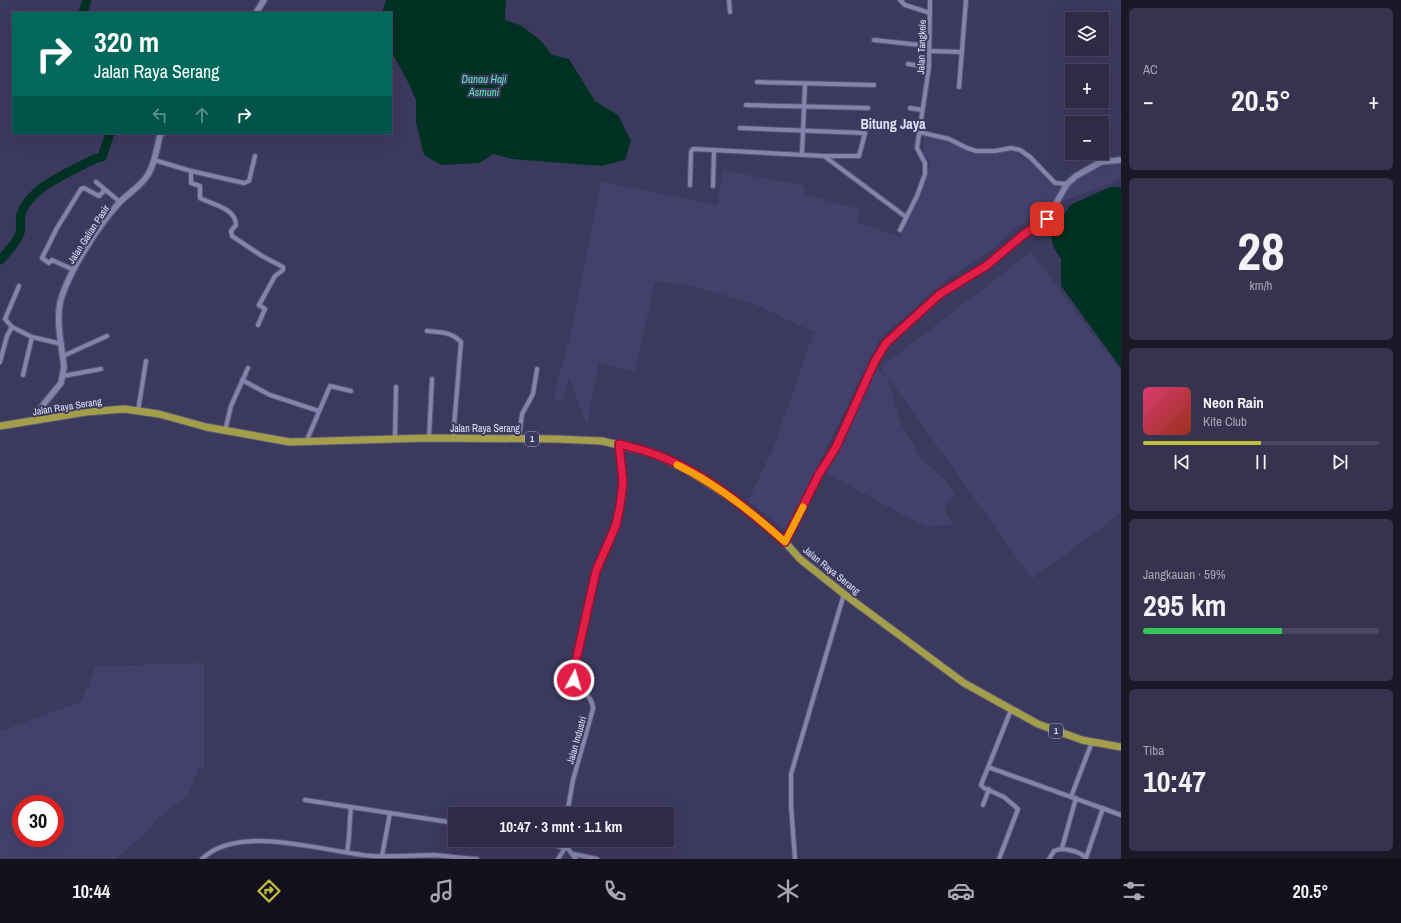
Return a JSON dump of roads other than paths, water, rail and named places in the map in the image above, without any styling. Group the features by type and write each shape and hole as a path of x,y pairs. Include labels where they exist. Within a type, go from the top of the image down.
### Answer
{"highway":[{"name":"Jalan Raya Serang","path":"0,426 105,409 158,414 225,431 290,442 395,438 519,438 588,440 619,444 652,453 686,469 712,484 742,505 785,542 800,559 955,677 988,695 1011,710 1057,731 1092,742 1121,747"}],"street":[{"path":"257,12 264,0"},
{"path":"729,0 730,12"},
{"path":"900,0 905,5 912,8 930,12"},
{"name":"Jalan Tangkele","path":"900,230 922,184 925,174 925,163 917,150 929,67 930,0"},
{"path":"959,87 966,0"},
{"path":"874,40 962,52"},
{"path":"908,64 929,67"},
{"path":"757,82 874,85"},
{"path":"802,154 805,84"},
{"path":"746,105 868,108"},
{"path":"910,108 922,110"},
{"path":"690,185 691,150 824,156 859,156 865,133 740,128"},
{"path":"919,132 949,139 976,151 1016,149 1030,157 1055,183 1067,184"},
{"name":"Jalan Galian Pasir","path":"35,421 43,405 60,386 63,376 59,309 74,270 103,224 120,202 146,178 154,160 160,134"},
{"path":"713,186 714,150"},
{"path":"154,160 191,171 247,183 255,156"},
{"path":"824,156 906,217"},
{"path":"785,542 819,474 836,447 875,361 886,343 940,294 986,266 1023,235 1047,219 1067,184 1084,171 1101,162 1121,160"},
{"path":"191,171 192,183 200,186 200,198 225,209 235,220 236,225 231,231 234,238 262,256 283,267 283,270 275,276 259,305 265,309 258,325"},
{"path":"96,182 120,202"},
{"path":"74,270 52,260 49,263 42,258 57,228 81,189 84,188 99,196 105,190"},
{"path":"19,286 5,319 12,327 32,337 62,344"},
{"path":"0,362 7,336 12,327"},
{"path":"427,331 446,332 454,335 461,342 453,438"},
{"path":"63,356 106,336"},
{"path":"23,375 32,337"},
{"path":"138,411 146,361"},
{"path":"225,431 231,406 248,368"},
{"path":"63,376 100,369"},
{"path":"519,438 522,414 533,394 537,369"},
{"path":"429,438 432,379"},
{"path":"242,380 270,395 319,411"},
{"path":"306,442 330,386 351,391"},
{"path":"395,438 396,387"},
{"name":"Jalan Industri","path":"568,807 573,780 589,726 593,705 591,698 574,680 573,674 596,571 616,525 620,506 623,482 619,444"},
{"path":"795,859 791,805 792,774 844,594"},
{"path":"999,859 1018,809 1004,798 982,785 1011,710"},
{"path":"1062,848 1073,797 1092,742"},
{"path":"988,767 1121,815"},
{"path":"982,805 988,789"},
{"path":"305,800 351,808 448,821"},
{"path":"347,852 351,833 349,827 351,808"},
{"path":"1049,859 1054,850 1062,848 1083,855 1086,858 1103,808"},
{"path":"382,856 390,813"},
{"path":"202,859 221,846 269,840 382,856 435,856 476,859"},
{"path":"558,859 564,847"},
{"path":"568,847 576,859"},
{"path":"574,854 597,859"}],"water":[{"name":"Danau Haji Asmuni","path":"386,0 506,0 505,20 522,26 541,41 552,55 569,59 595,101 618,115 631,141 625,160 602,166 512,159 494,154 479,163 441,165 424,155 416,122 416,100 392,53 392,12 382,12"},
{"path":"1110,187 1121,187 1121,368 1061,286 1061,259 1054,248 1051,236 1070,205"}],"waterway":[{"path":"83,12 87,0"},
{"path":"0,260 11,248 21,231 20,219 26,204 42,188 52,181 94,159 102,157 110,134"}],"district":[{"name":"Bitung Jaya","path":"893,124"}]}
